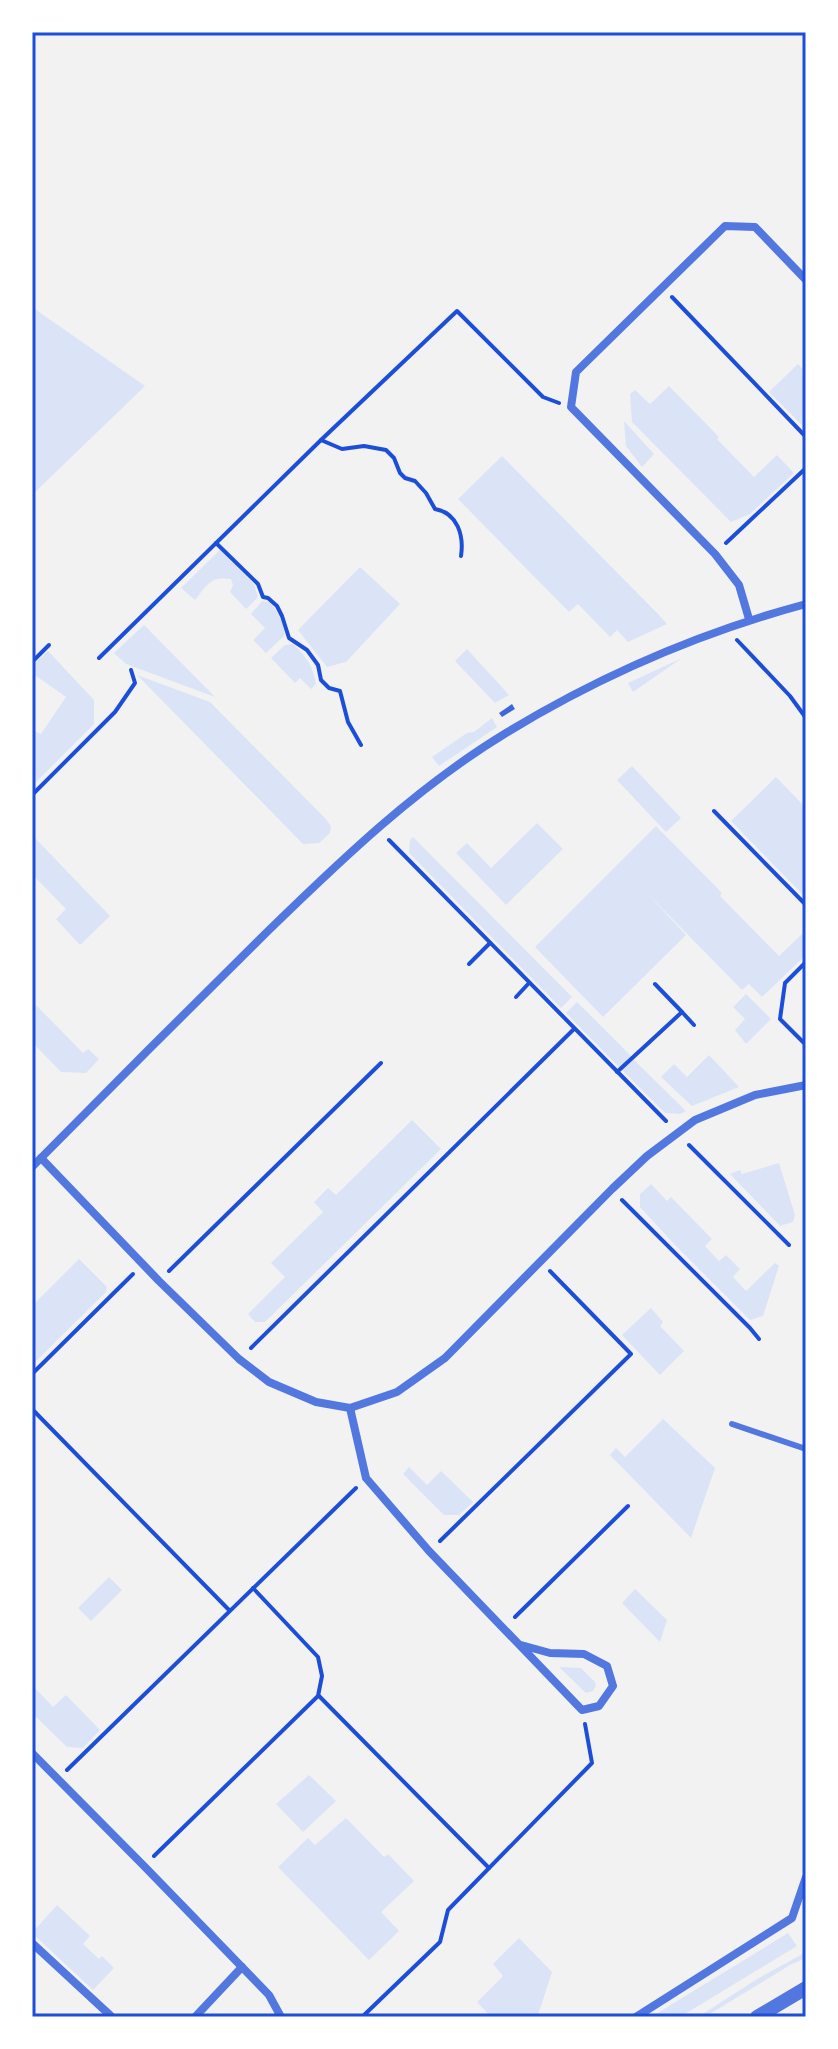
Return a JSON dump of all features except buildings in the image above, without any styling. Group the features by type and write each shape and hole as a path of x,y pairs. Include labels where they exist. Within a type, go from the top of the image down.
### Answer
{"street":[{"path":"749,619 739,585 715,554 571,407 576,372 725,226 755,227 806,280"},
{"path":"32,1167 337,864 418,795 505,733 595,683 749,619 806,604"},
{"path":"41,1158 239,1359 269,1382 316,1402 350,1408 397,1392 445,1358 612,1189 647,1156 695,1120 756,1094 806,1085"},
{"path":"350,1408 366,1478 429,1551 582,1710 599,1706 613,1686 607,1666 584,1654 550,1653 521,1645"},
{"path":"32,1753 269,1995 281,2017"},
{"path":"636,2017 792,1918 806,1877"},
{"path":"32,1943 112,2017"},
{"path":"195,2017 242,1967"},
{"path":"757,2017 806,1988"}],"lane":[{"path":"732,1424 806,1449"}],"path":[{"path":"662,287 806,437"},
{"path":"99,658 457,311 543,397 571,407"},
{"path":"321,440 342,449 364,446 386,450 394,458 400,473 415,481 435,509 445,511 454,521 463,540 461,556"},
{"path":"715,554 806,468"},
{"path":"216,543 258,584 263,597 277,606 289,638 309,653 318,665 324,685 340,691 348,722 361,745"},
{"path":"727,629 790,696 806,718"},
{"path":"32,662 49,645"},
{"path":"32,795 115,712 135,683 131,670"},
{"path":"714,811 806,905"},
{"path":"377,829 789,1245"},
{"path":"469,964 490,943"},
{"path":"806,962 785,983 780,1019 806,1045"},
{"path":"516,997 529,983"},
{"path":"655,984 694,1025"},
{"path":"617,1072 682,1012"},
{"path":"239,1359 574,1029"},
{"path":"159,1281 381,1063"},
{"path":"612,1189 759,1339"},
{"path":"32,1374 143,1264"},
{"path":"429,1551 631,1354 553,1274"},
{"path":"32,1409 230,1610"},
{"path":"58,1779 366,1478"},
{"path":"504,1627 628,1506"},
{"path":"144,1866 318,1696 322,1676 318,1657 253,1588"},
{"path":"318,1696 489,1868"},
{"path":"362,2017 440,1942 448,1910 592,1763 582,1710"}],"shaded area":[{"path":"32,307 145,386 32,495"},
{"path":"798,364 806,373 806,429 769,392"},
{"path":"669,386 754,477 777,455 794,473 750,514 731,522 632,422 630,394 635,390 650,404"},
{"path":"624,421 654,454 642,467 626,446"},
{"path":"502,456 667,624 628,642 617,630 610,637 578,604 569,612 458,499"},
{"path":"220,550 254,584 258,597 246,609 230,592 233,585 231,579 214,580 195,600 181,588"},
{"path":"360,567 400,604 346,662 327,667 298,630"},
{"path":"262,601 269,602 275,609 284,631 284,636 266,653 253,640 265,628 251,614"},
{"path":"144,625 215,697 126,664 114,653"},
{"path":"293,644 313,672 316,684 311,689 300,678 295,683 271,658 285,645"},
{"path":"467,649 509,695 495,703 455,661"},
{"path":"48,651 94,700 94,724 32,786 32,735 35,731 41,734 66,697 32,673 32,666"},
{"path":"682,658 633,692 628,683"},
{"path":"137,675 210,702 325,818 331,826 330,833 319,843 303,844"},
{"path":"492,718 497,727 439,766 432,757 467,733 474,732"},
{"path":"632,766 681,818 666,832 617,780"},
{"path":"776,777 806,808 806,898 731,821"},
{"path":"537,823 563,849 506,905 456,853 467,843 491,868"},
{"path":"656,826 779,956 804,932 806,934 806,955 762,997 749,984 742,990 647,893 686,935 603,1017 535,947"},
{"path":"32,835 110,916 80,945 56,919 66,909 32,874"},
{"path":"413,837 572,997 561,1008 409,853"},
{"path":"746,994 771,1019 746,1044 735,1030 745,1019 733,1007"},
{"path":"32,1001 83,1053 88,1049 99,1059 86,1073 61,1072 32,1042"},
{"path":"577,1002 631,1056 620,1068 566,1013"},
{"path":"709,1055 739,1087 692,1106 661,1077 674,1064 687,1077"},
{"path":"633,1059 686,1111 680,1114 665,1113 621,1069"},
{"path":"412,1120 441,1149 265,1322 255,1322 248,1314 285,1277 271,1263 323,1212 314,1202 328,1188 336,1195"},
{"path":"779,1163 795,1215 793,1222 780,1226 730,1174 740,1170 742,1174"},
{"path":"651,1184 667,1201 671,1197 712,1239 705,1246 719,1261 726,1255 740,1269 733,1277 746,1291 775,1263 779,1266 763,1316 750,1320 640,1207 640,1194"},
{"path":"79,1259 107,1287 106,1292 32,1365 32,1306"},
{"path":"651,1308 663,1322 660,1326 684,1351 660,1375 622,1335"},
{"path":"663,1419 715,1468 691,1538 610,1455 616,1448 625,1457"},
{"path":"409,1467 427,1485 441,1471 473,1502 459,1515 444,1515 403,1474"},
{"path":"109,1577 122,1590 91,1621 78,1608"},
{"path":"635,1589 667,1620 660,1642 622,1603"},
{"path":"559,1667 581,1668 595,1682 593,1691 586,1693"},
{"path":"32,1685 53,1707 66,1695 100,1730 83,1748 67,1747 32,1713"},
{"path":"309,1775 336,1801 303,1832 276,1804"},
{"path":"346,1818 384,1857 388,1854 414,1881 381,1912 399,1931 369,1960 278,1867 308,1838 315,1845"},
{"path":"57,1905 90,1936 83,1944 114,1968 93,1990 32,1933"},
{"path":"788,1933 797,1946 680,2017 651,2017"},
{"path":"519,1938 552,1972 539,2012 537,2017 491,2017 477,2002 503,1976 493,1964"},
{"path":"806,1952 806,1958 705,2017 698,2017 757,1979"}]}
